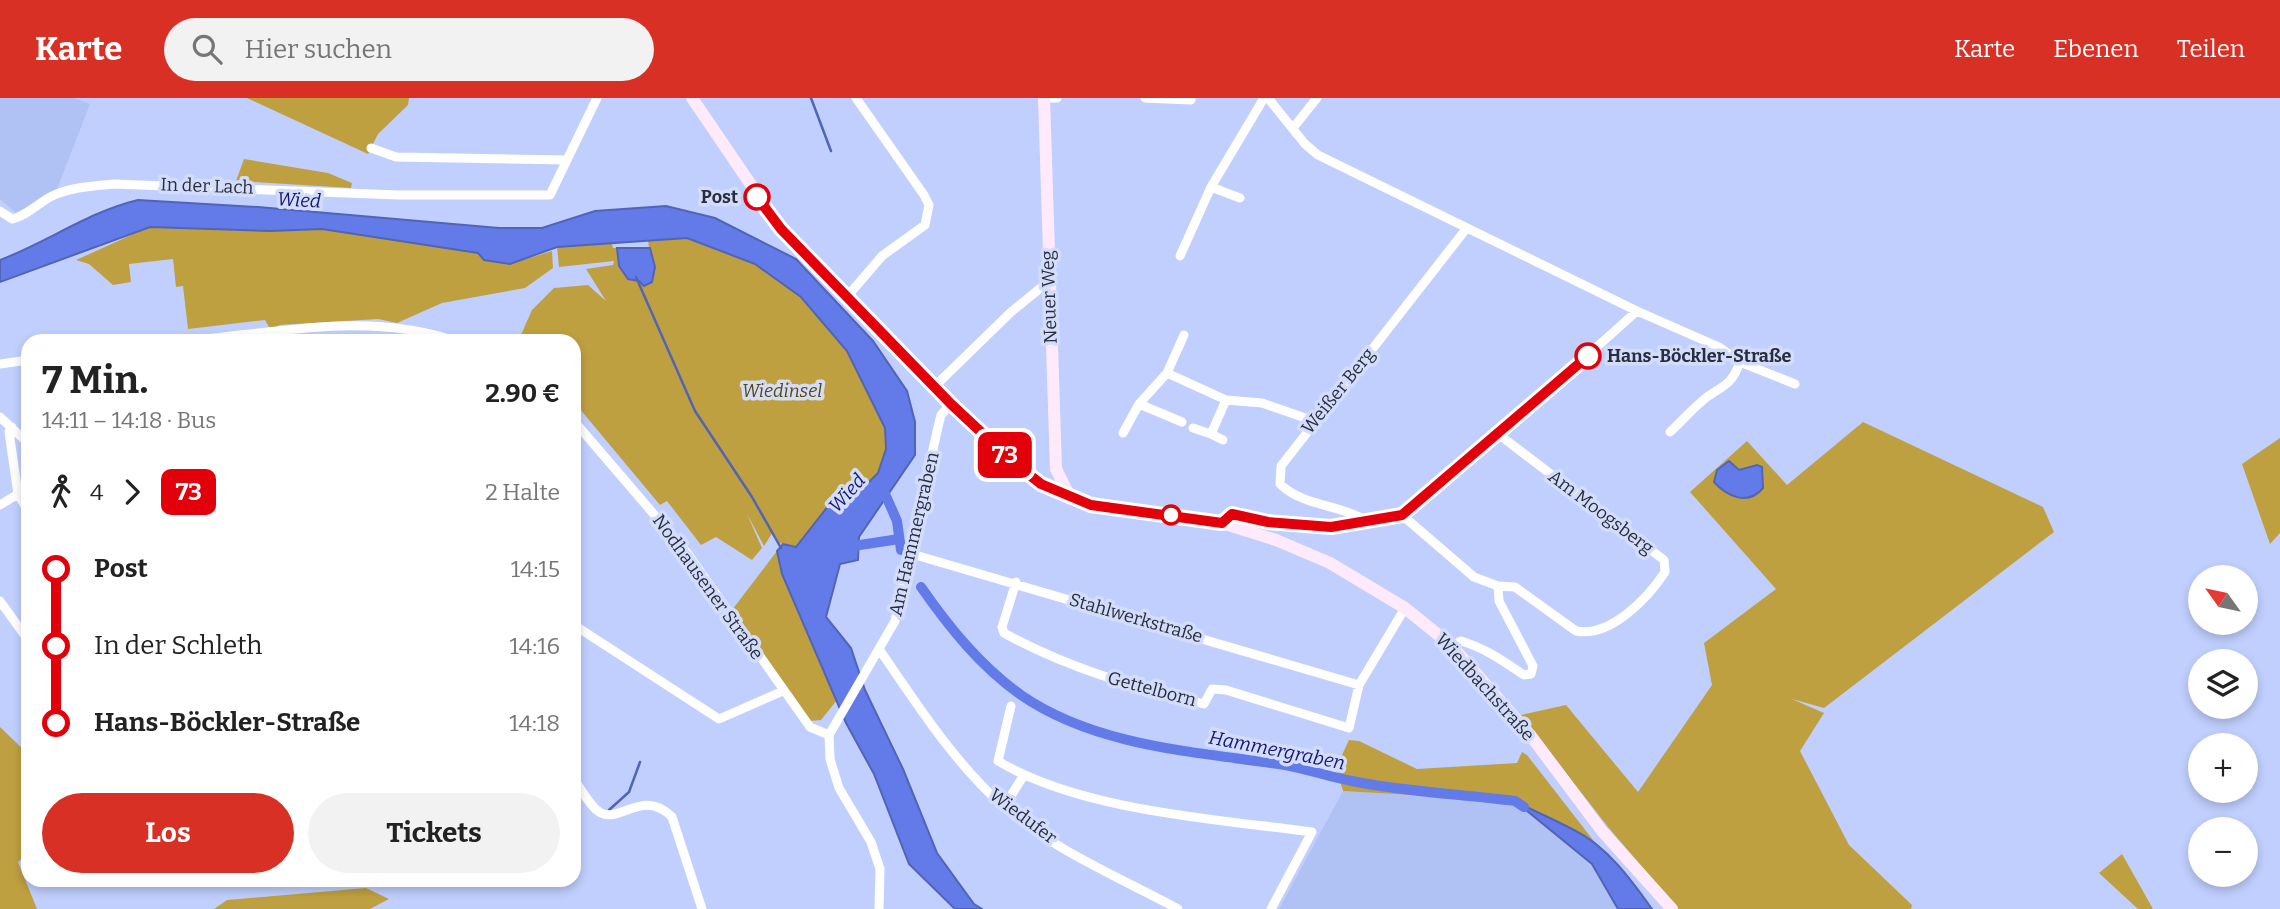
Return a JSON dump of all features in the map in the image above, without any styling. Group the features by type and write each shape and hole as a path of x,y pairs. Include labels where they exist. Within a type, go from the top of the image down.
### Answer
{"main road":[{"name":"Wiedbachstraße","path":"692,98 781,229 951,404 1028,474 1055,492 1068,493 1091,505 1222,523 1276,540 1329,563 1405,608 1452,646 1531,736 1602,831 1672,909"},
{"name":"Neuer Weg","path":"1044,98 1056,469 1068,493"}],"street":[{"path":"371,148 396,157 566,160 597,98"},
{"path":"846,298 882,256 925,225 929,216 929,205 924,195 856,98"},
{"path":"1044,98 1057,98"},
{"path":"1145,98 1191,100"},
{"path":"1180,256 1211,187 1266,98 1318,155 1637,311 1719,347 1740,362 1795,384"},
{"path":"1293,128 1317,98"},
{"name":"In der Lach","path":"0,211 12,219 20,217 53,196 81,187 114,184 399,195 550,195 566,160"},
{"path":"1211,187 1240,198"},
{"name":"Weißer Berg","path":"1365,520 1357,515 1318,505 1280,484 1281,466 1347,378 1466,229"},
{"path":"934,387 1011,312 1043,286 1049,285"},
{"path":"1222,523 1232,514 1304,526 1331,527 1402,515 1628,322 1637,311"},
{"path":"264,334 362,325 404,328 428,334"},
{"path":"1123,433 1139,404 1167,373 1184,335"},
{"path":"0,364 21,361"},
{"path":"1670,432 1708,396 1721,391 1734,378 1740,362"},
{"path":"1167,373 1227,400 1262,404 1314,421"},
{"path":"1211,434 1227,400"},
{"name":"Am Hammergraben","path":"829,735 895,621 941,415 951,404"},
{"path":"1139,404 1182,422"},
{"path":"0,417 21,436"},
{"path":"12,427 9,432 21,500"},
{"path":"1193,428 1223,440"},
{"name":"Nodhausener Straße","path":"581,429 688,554 810,727 829,735"},
{"name":"Am Moogsberg","path":"1402,515 1457,565 1498,586 1515,587 1576,631 1587,634 1627,615 1648,597 1665,572 1664,560 1498,433"},
{"path":"0,505 18,495"},
{"name":"Stahlwerkstraße","path":"912,554 1016,582 1359,685"},
{"name":"Gettelborn","path":"1016,582 1002,626 1004,633 1040,653 1117,682 1204,704 1212,689 1226,690 1349,728 1359,685"},
{"path":"1452,646 1461,641 1473,645 1524,675 1531,674 1532,666 1499,601 1498,586"},
{"path":"0,601 21,630"},
{"path":"1359,685 1405,608"},
{"path":"581,630 719,719 783,691"},
{"name":"Wiedufer","path":"879,649 944,743 1004,807 1052,839 1178,909"},
{"path":"1011,706 998,761 1024,775 1109,801 1158,811 1312,832 1271,909"},
{"path":"829,735 830,759 839,788 871,842 880,869 879,909"},
{"path":"1004,807 1024,775"},
{"path":"581,789 599,813 606,815 648,805 663,807 673,817 702,909"}],"shaded area":[{"path":"0,98 74,98 90,104 57,189 16,213 0,199"},
{"path":"1343,791 1515,801 1592,864 1618,909 1279,909"}],"green space":[{"path":"247,98 409,98 408,105 378,134 368,154"},
{"path":"244,159 328,173 352,183 351,188 236,181"},
{"path":"149,227 270,231 322,229 478,253 510,264 552,251 553,268 525,288 442,303 397,323 378,319 280,325 270,329 265,320 188,329 183,286 176,287 173,259 129,264 131,282 113,285 89,264 76,260"},
{"name":"Wiedinsel","path":"687,238 755,264 801,297 847,351 885,428 886,449 878,473 860,491 836,496 796,547 779,543 773,532 764,546 747,514 762,548 752,560 716,537 701,545 667,501 660,505 581,410 581,334 521,334 532,310 554,288 588,285 606,301 586,269 613,265 614,261 559,267 557,247 611,241 613,248 649,248 648,240"},
{"path":"1863,422 2043,507 2054,532 1824,708 1792,699 1824,713 1800,751 1849,845 1912,905 1911,909 1678,909 1608,827 1521,715 1566,705 1638,792 1712,685 1704,643 1776,589 1690,492 1747,441 1787,485"},
{"path":"2280,438 2280,533 2270,544 2242,464"},
{"path":"777,551 782,574 837,700 821,720 809,721 732,610"},
{"path":"0,727 21,747 21,859 18,862 21,887 28,887 37,909 0,909"},
{"path":"1349,740 1359,741 1417,769 1517,763 1522,752 1600,849 1576,831 1515,801 1343,791 1336,768"},
{"path":"2122,854 2153,909 2138,909 2099,873"},
{"path":"366,888 389,899 370,909 214,909 227,900"}],"water":[{"path":"138,200 258,207 499,228 542,228 595,211 666,206 715,218 796,259 873,341 907,391 915,422 915,455 859,537 858,560 840,564 826,617 851,648 865,690 903,769 937,853 974,904 982,909 955,909 909,864 874,774 846,723 782,574 777,551 783,544 796,547 836,496 860,491 878,473 886,449 885,428 847,351 801,297 755,264 687,238 557,247 510,264 484,260 478,253 322,229 270,231 150,227 0,282 0,260 102,212"},
{"path":"617,248 650,248 655,267 652,282 644,286 639,281 628,279 619,266"},
{"path":"1729,461 1739,470 1757,465 1762,467 1763,488 1757,494 1745,498 1725,492 1714,482 1717,470"},
{"path":"1515,801 1574,830 1597,845 1627,876 1652,909 1618,909 1592,864"}],"waterway":[{"path":"811,98 831,151"},
{"name":"Wied","path":"636,277 695,411 752,497 781,548"},
{"name":"Hammergraben","path":"882,487 897,521 901,550"},
{"path":"847,547 899,539"},
{"name":"Hammergraben","path":"921,587 954,631 992,672 1021,695 1082,726 1148,745 1285,765 1372,785 1515,801 1524,807"},
{"path":"609,810 629,792 640,762"}],"bus line":[{"name":"73","path":"757,197 781,229 846,298 1013,462 1055,492 1068,493 1091,505 1222,523 1232,514 1268,522 1331,527 1402,515 1588,356"}],"place":[{"name":"Post","path":"757,197"},
{"name":"Hans-Böckler-Straße","path":"1588,356"}]}
